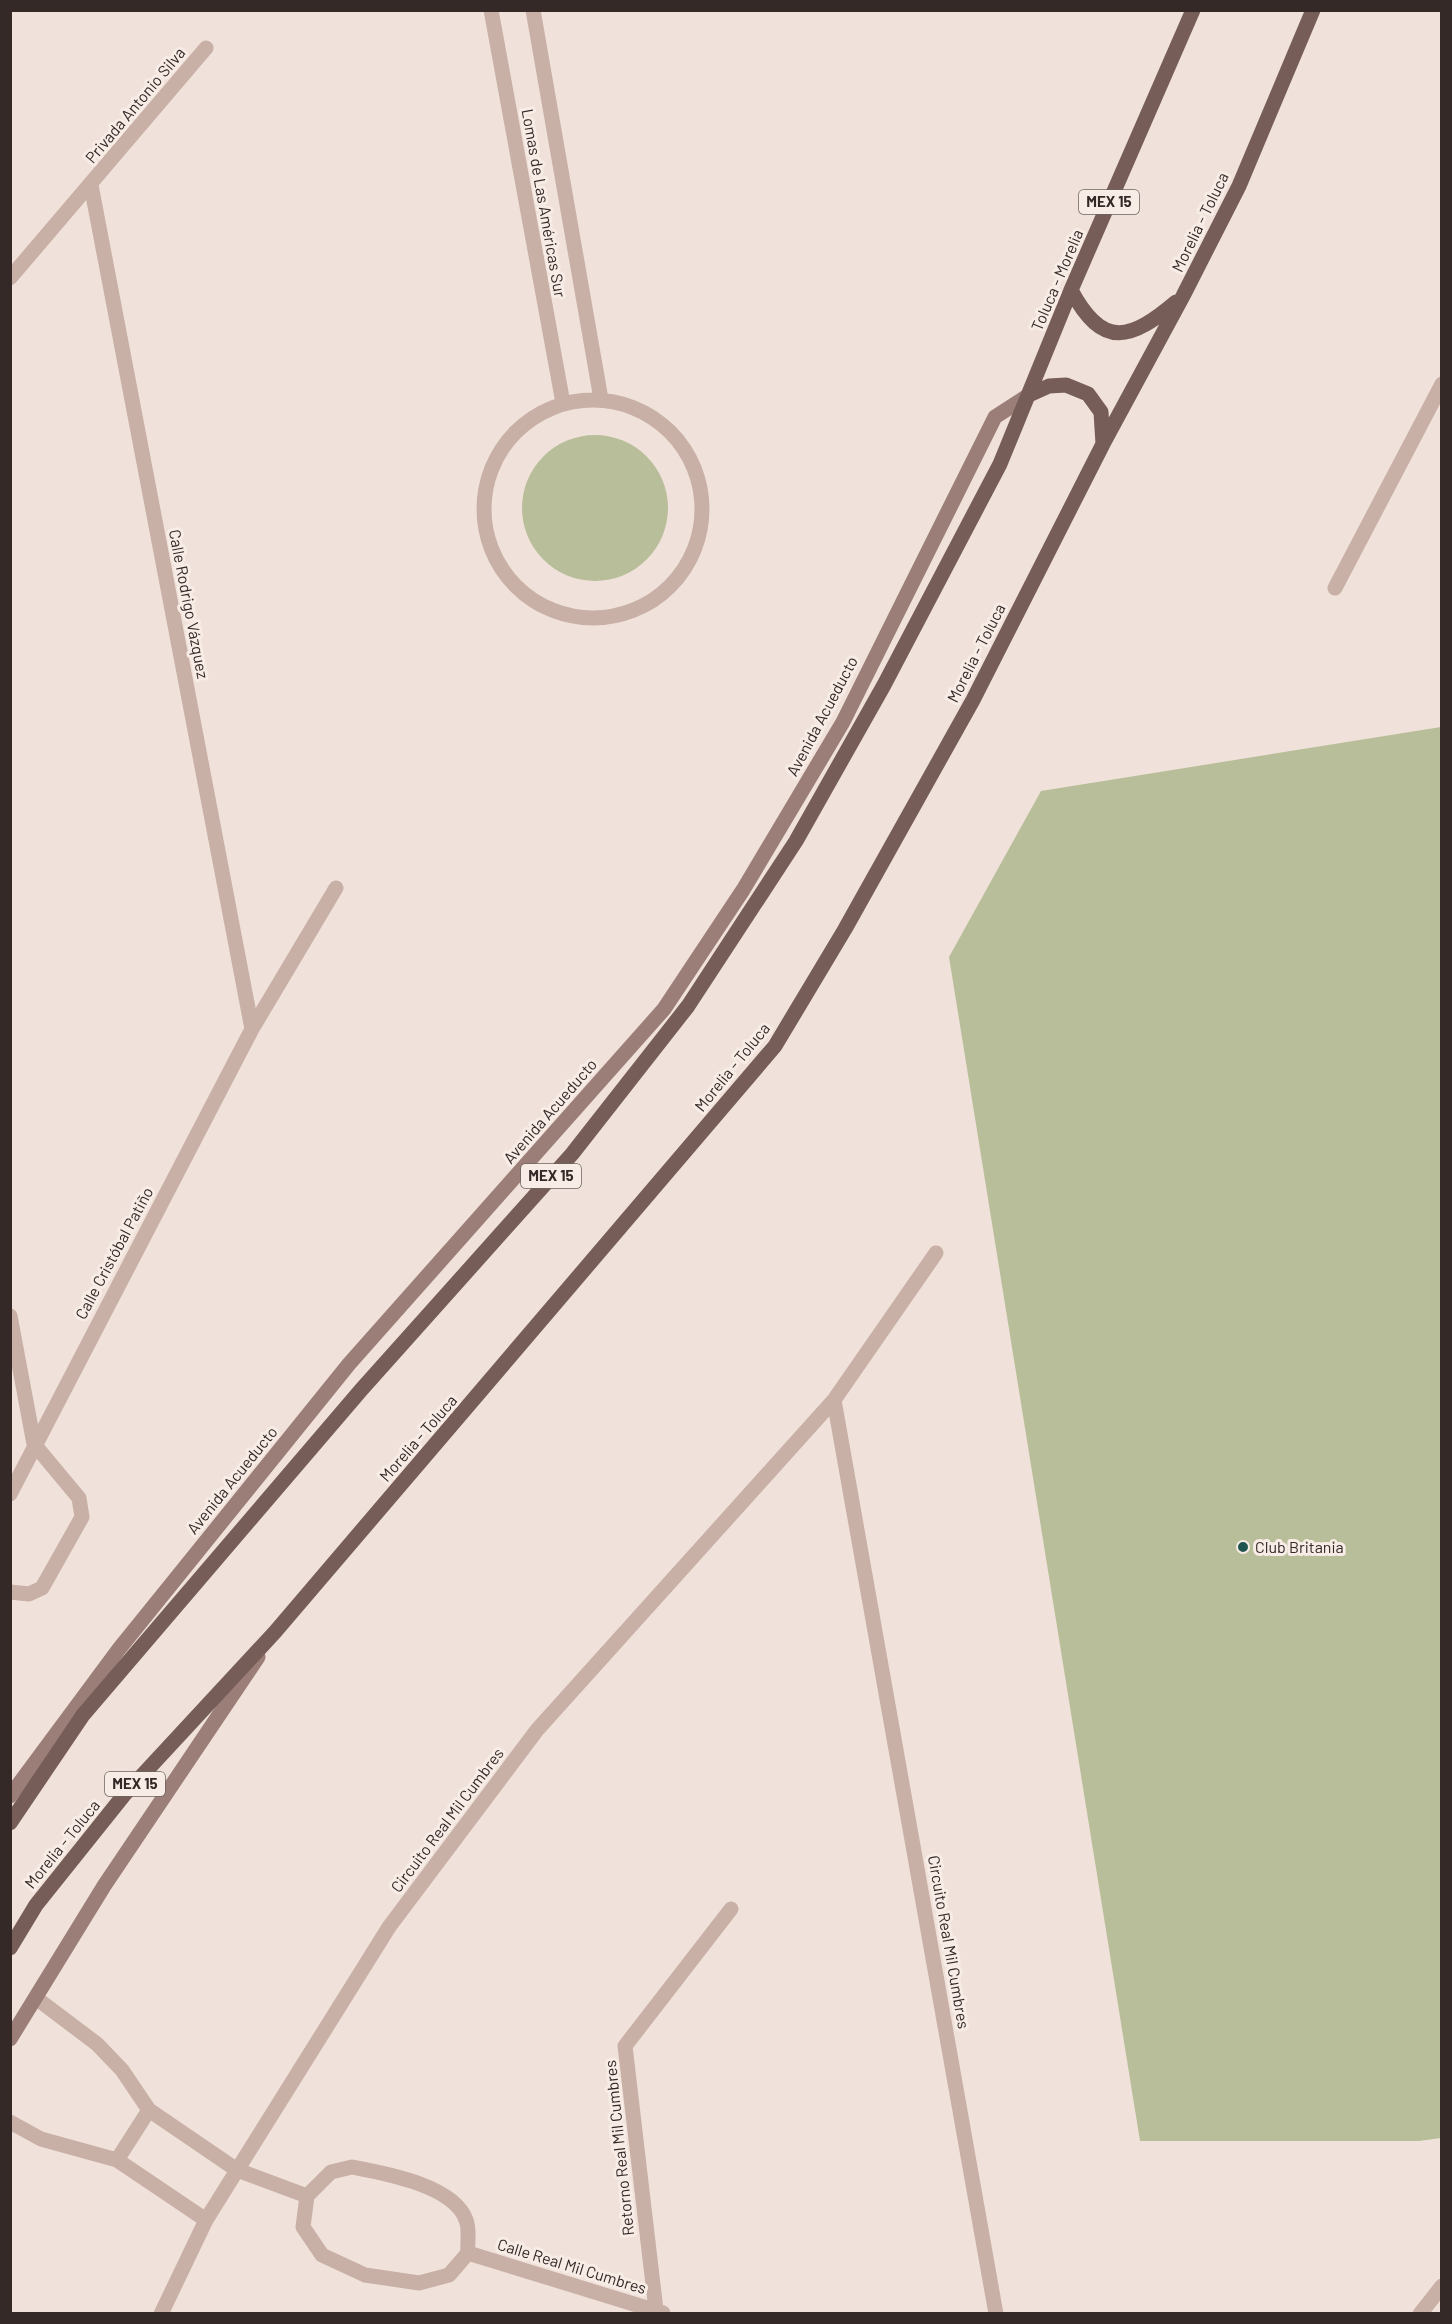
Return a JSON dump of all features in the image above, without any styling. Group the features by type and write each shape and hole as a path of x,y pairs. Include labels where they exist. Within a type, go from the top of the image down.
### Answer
{"main road":[{"name":"Toluca - Morelia","path":"10,1823 83,1715 361,1389 572,1154 688,1006 796,841 884,685 1000,464 1071,290 1193,10"},
{"name":"Morelia - Toluca","path":"10,1948 36,1905 124,1795 275,1632 775,1046 845,929 973,700 1103,444 1183,296 1239,186 1313,10"},
{"path":"1071,290 1083,312 1099,327 1128,334 1150,324 1183,296"},
{"path":"1029,395 1049,386 1066,385 1088,394 1101,412 1103,444"}],"street":[{"name":"Lomas de Las Américas Sur","path":"491,10 563,403"},
{"name":"Lomas de Las Américas Sur","path":"533,10 601,399"},
{"name":"Privada Antonio Silva","path":"10,278 206,48"},
{"name":"Calle Rodrigo Vázquez","path":"91,185 252,1029"},
{"path":"1335,588 1442,384"},
{"name":"Avenida Acueducto","path":"10,1796 119,1649 349,1364 664,1009 743,890 843,722 995,417 1029,395"},
{"path":"601,399 638,408 669,429 691,460 702,497 699,535 684,570 657,598 623,614 585,619 548,609 517,588 494,557 484,520 487,482 502,447 529,420 563,403 601,399"},
{"name":"Calle Cristóbal Patiño","path":"10,1494 252,1029 336,888"},
{"name":"Circuito Real Mil Cumbres","path":"161,2313 206,2220 389,1928 537,1730 834,1401 936,1253"},
{"path":"10,1316 34,1444 79,1498 82,1517 42,1588 29,1594 10,1592"},
{"name":"Circuito Real Mil Cumbres","path":"834,1401 996,2313"},
{"path":"10,2039 104,1886 275,1632"},
{"name":"Retorno Real Mil Cumbres","path":"660,2312 626,2046 731,1909"},
{"path":"36,1998 97,2044 122,2070 149,2110 237,2170 307,2196"},
{"path":"117,2160 149,2110"},
{"path":"10,2122 41,2139 76,2151 117,2160 206,2220"},
{"path":"352,2167 400,2176 450,2198 466,2220 468,2253 449,2275 419,2283 365,2275 322,2255 303,2227 307,2196 331,2172 352,2167"},
{"name":"Calle Real Mil Cumbres","path":"468,2253 660,2312"},
{"path":"1420,2313 1442,2286"}],"green space":[{"path":"595,435 623,440 647,456 663,480 668,508 663,536 647,560 623,576 595,581 567,576 543,560 527,536 522,508 527,480 543,456 567,440"},
{"name":"Club Britania","path":"1441,727 1441,2138 1419,2141 1140,2141 949,957 1041,791"}],"place":[{"name":"Club Britania","path":"1243,1547"}]}
